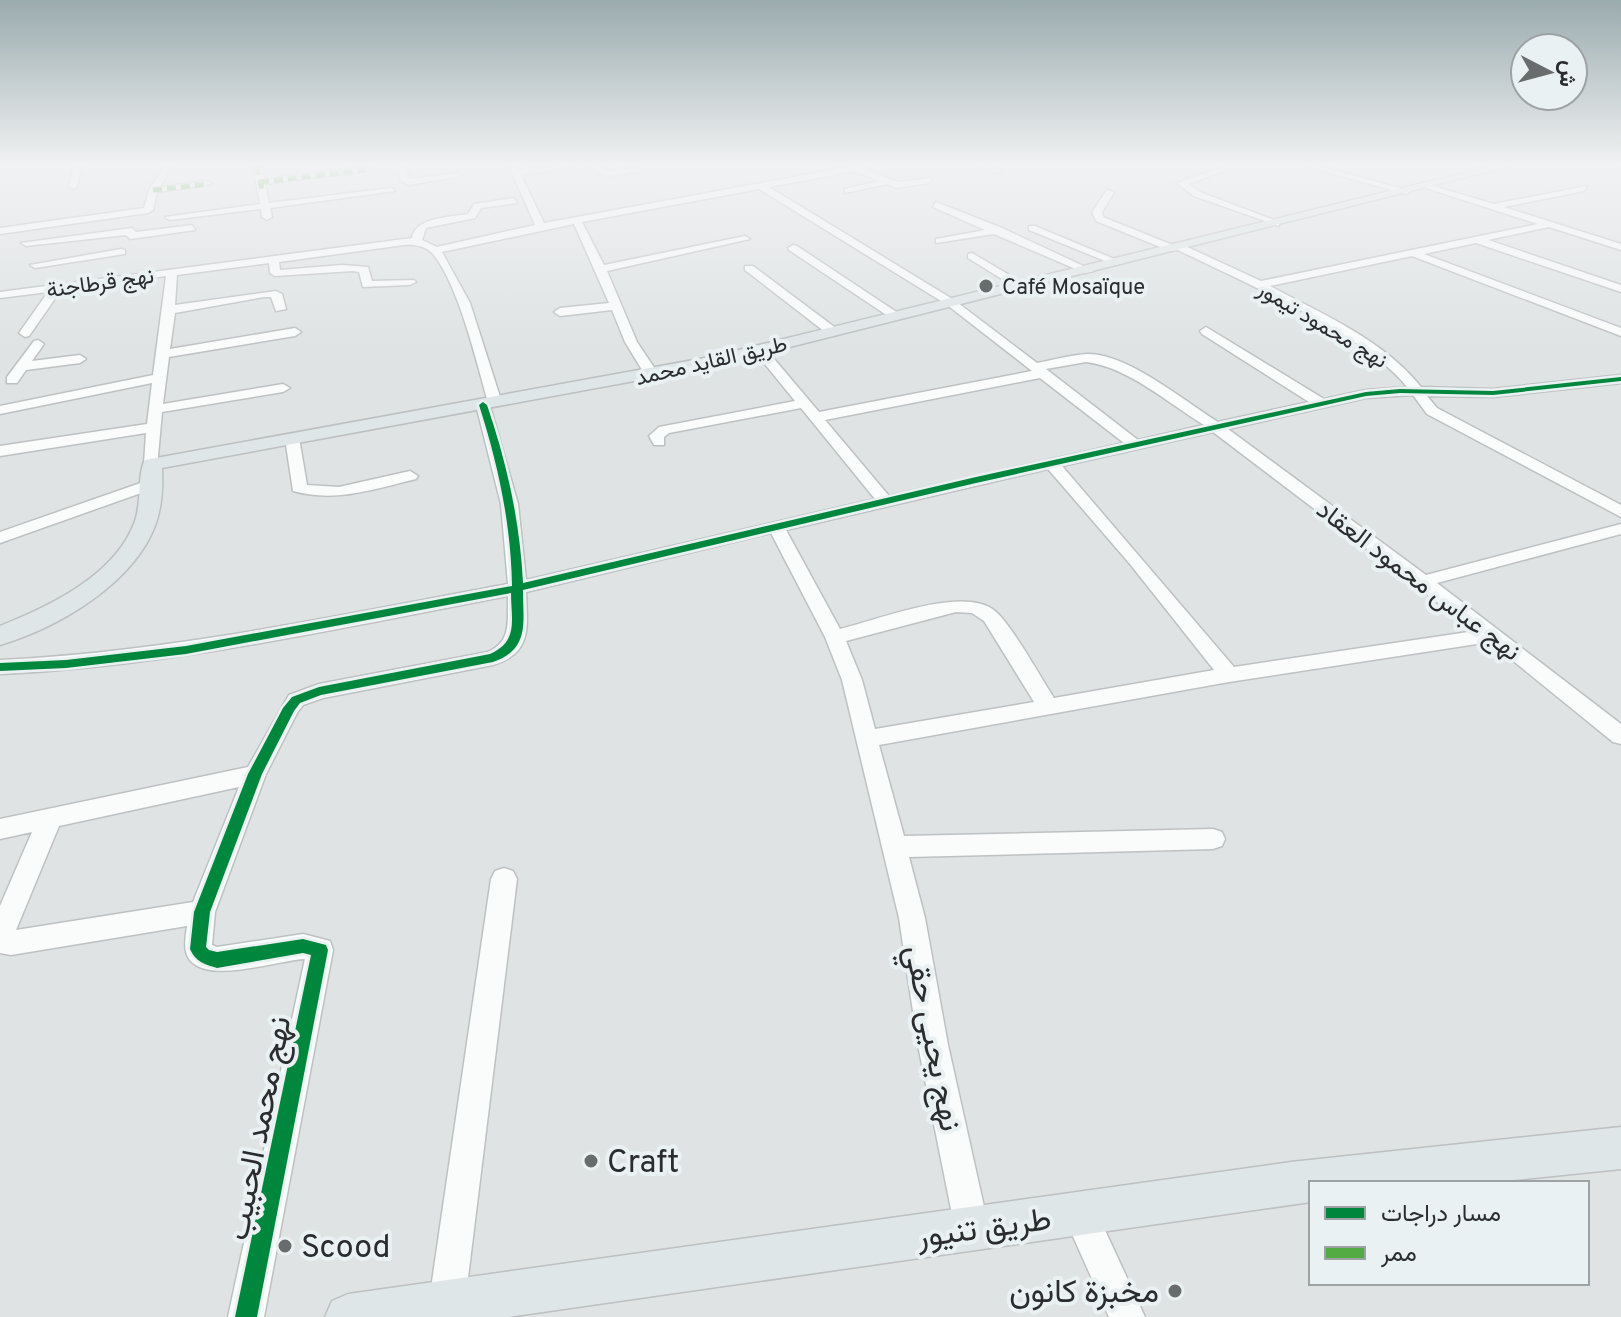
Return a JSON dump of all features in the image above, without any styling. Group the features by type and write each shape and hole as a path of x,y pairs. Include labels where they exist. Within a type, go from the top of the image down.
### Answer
{"main road":[{"name":"طريق القايد محمد","path":"152,464 652,375 1262,227"},
{"path":"0,636 83,593 135,544 143,529 152,484 152,464"},
{"name":"طريق تنيور","path":"348,1317 1320,1179 1621,1148"}],"street":[{"path":"0,231 27,227"},
{"path":"130,236 199,227"},
{"path":"50,818 0,939 11,943 202,912 255,774 289,708 304,696 493,658 505,653 517,635 515,528 489,404 464,303 436,250 417,241 422,227"},
{"path":"436,250 539,227"},
{"path":"580,227 631,342 652,375"},
{"path":"832,227 950,302 1136,445"},
{"path":"992,227 1089,271"},
{"name":"نهج محمود تيمور","path":"1117,227 1177,248 1260,285 1354,337 1389,361 1428,407 1461,429 1621,512"},
{"path":"1260,285 1531,227"},
{"path":"1561,227 1621,247"},
{"path":"1032,228 1119,263"},
{"path":"940,241 999,230"},
{"path":"26,243 132,231 121,252 113,280"},
{"path":"1474,238 1621,289"},
{"path":"601,269 745,239"},
{"name":"نهج قرطاجنة","path":"0,295 417,241"},
{"path":"793,248 898,317"},
{"path":"35,265 121,252"},
{"path":"1413,253 1621,332"},
{"path":"972,256 1022,287"},
{"path":"274,259 275,273 286,275 352,266 364,269 367,285 410,282"},
{"path":"749,268 833,332"},
{"path":"152,464 153,427 166,354 172,273"},
{"path":"25,333 57,288"},
{"path":"169,310 264,294 276,294 280,309"},
{"path":"560,312 615,306"},
{"path":"1206,331 1320,403"},
{"path":"166,354 295,332"},
{"path":"12,380 38,344"},
{"path":"760,350 886,502"},
{"name":"نهج عباس محمود العقاد","path":"817,417 1086,358 1104,360 1216,427 1493,635 1621,736"},
{"path":"23,366 75,373 161,377"},
{"path":"0,410 75,373"},
{"path":"0,667 66,664 186,650 518,588 1320,403 1385,391 1493,393 1621,379"},
{"path":"156,409 283,388"},
{"path":"659,442 656,436 664,430 804,403"},
{"path":"0,451 153,427"},
{"path":"292,438 299,488 308,491 332,492 410,476"},
{"path":"1052,464 1136,560 1229,675"},
{"path":"0,538 152,484"},
{"name":"نهج يحيى حقي","path":"777,528 835,637 852,680 919,954 933,1045 972,1229"},
{"path":"1421,582 1621,529"},
{"path":"835,637 956,606 976,607 991,617 1048,706"},
{"path":"867,739 1229,675 1493,635"},
{"path":"0,829 255,774"},
{"path":"894,847 1213,839"},
{"path":"447,1302 504,879"},
{"name":"نهج محمد الحبيب","path":"202,912 198,949 204,956 217,960 303,946 320,950 246,1317"},
{"path":"1080,1214 1127,1317"}],"cycle path":[{"path":"0,667 66,664 186,650 518,588 976,480 1366,394 1400,391 1493,393 1621,379"},
{"path":"246,1317 320,950 303,946 217,960 204,956 198,949 202,912 255,774 296,700 319,691 493,658 513,644 517,621 513,530 504,480 483,405"}],"place":[{"name":"Café Mosaïque","path":"986,286"},
{"name":"Craft","path":"591,1161"},
{"name":"Scood","path":"285,1246"},
{"name":"مخبزة كانون","path":"1175,1291"}]}
